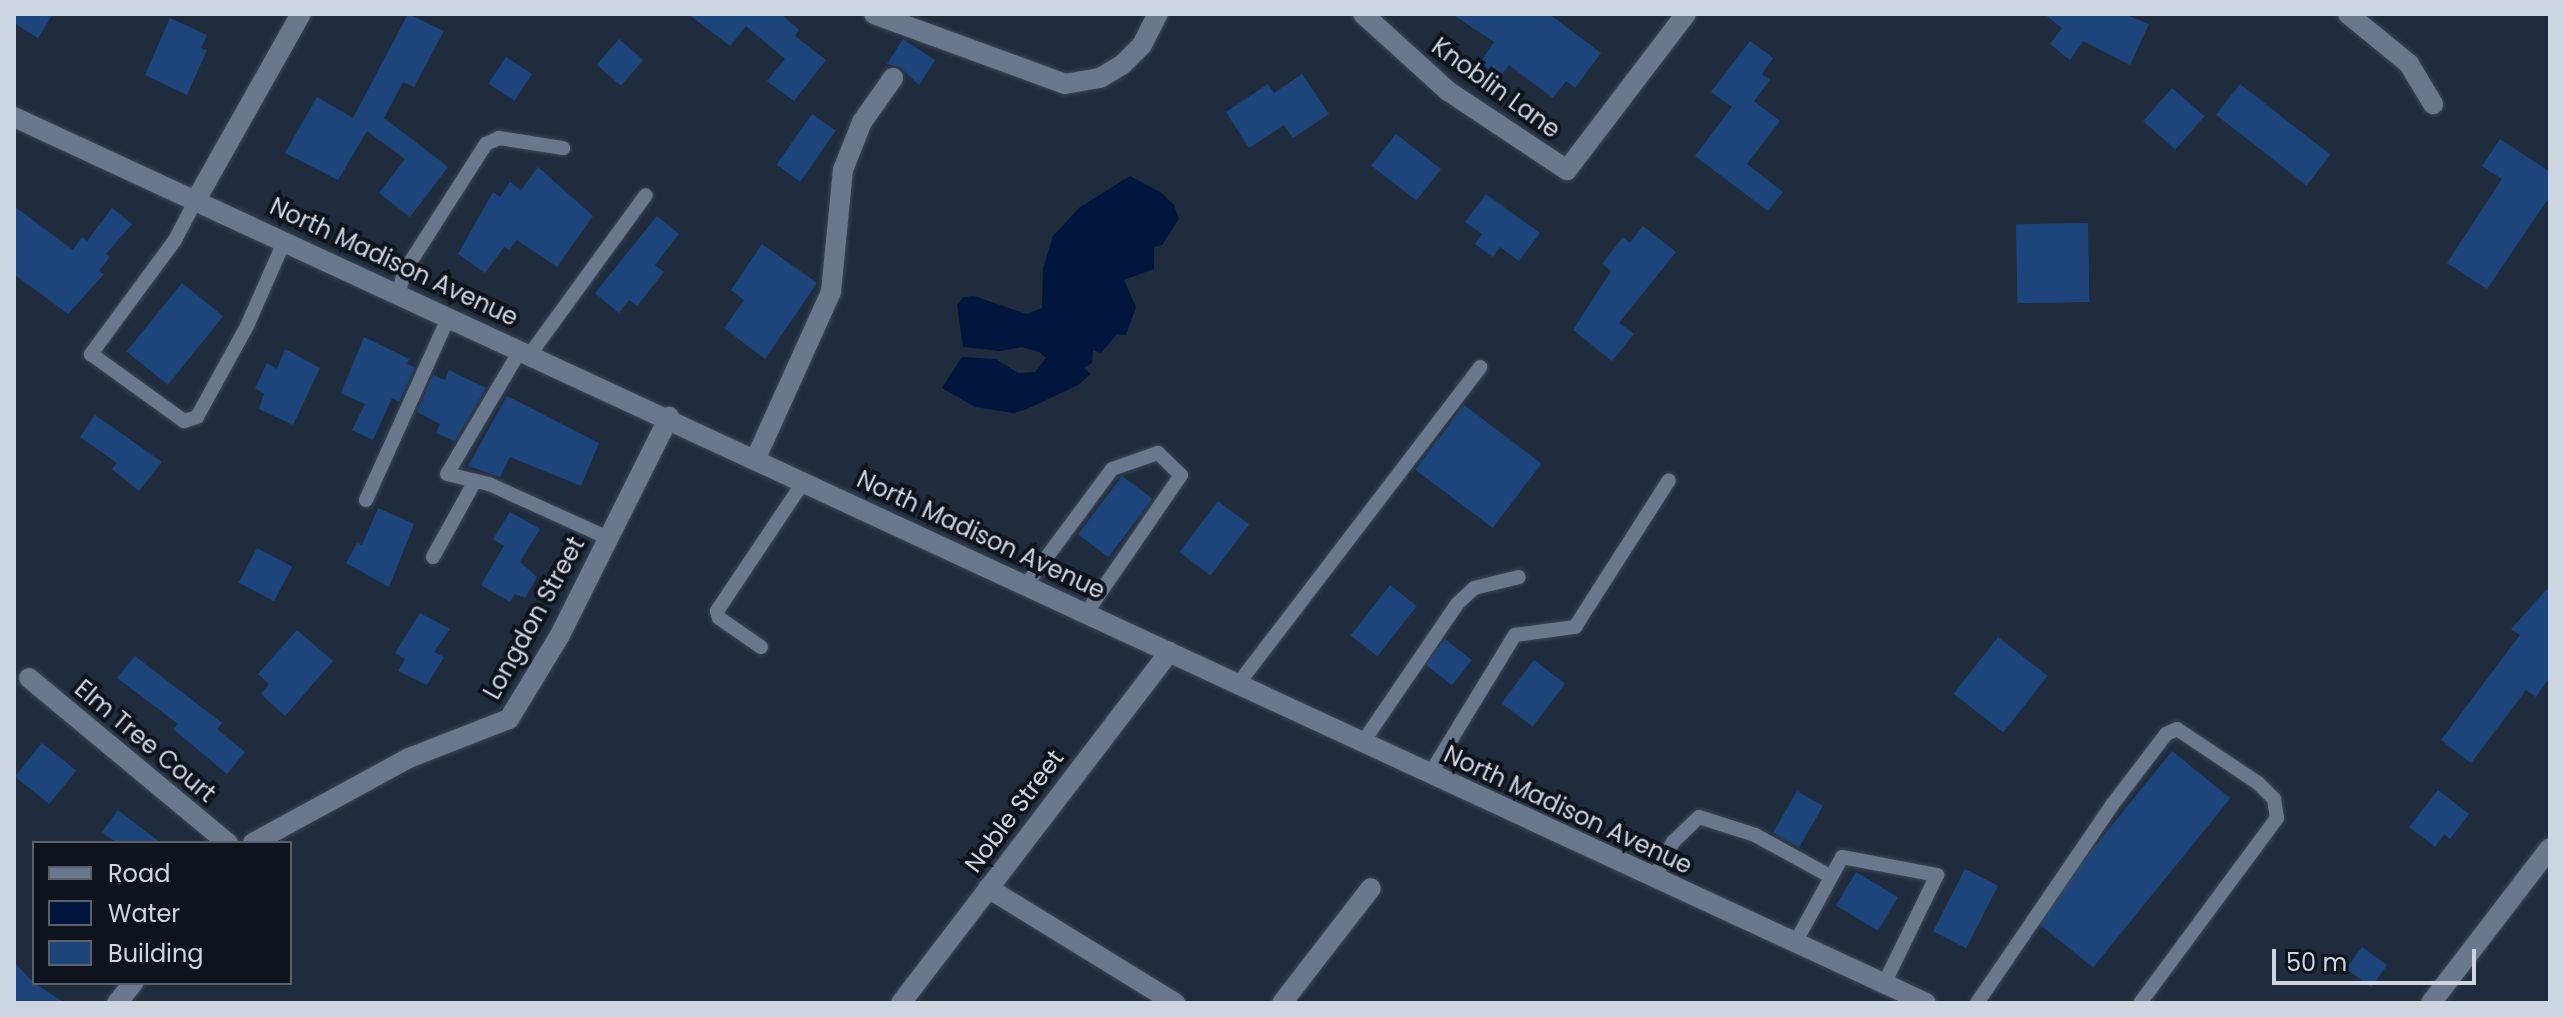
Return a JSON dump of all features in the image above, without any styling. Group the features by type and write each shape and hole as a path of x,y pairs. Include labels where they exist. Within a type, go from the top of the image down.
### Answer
{"street":[{"path":"196,200 301,14"},
{"path":"874,14 1065,84 1100,78 1122,65 1142,45 1158,14"},
{"name":"Knoblin Lane","path":"1363,14 1448,91 1567,170 1686,14"},
{"path":"2348,14 2409,64 2433,104"},
{"path":"756,458 831,292 843,170 862,122 893,78"},
{"name":"North Madison Avenue","path":"16,122 196,200 526,351 1926,1003"},
{"name":"Longdon Street","path":"257,841 409,758 509,719 560,635 669,417"},
{"name":"Noble Street","path":"901,1003 1169,652"},
{"name":"Elm Tree Court","path":"29,678 226,841"},
{"path":"2431,1003 2550,848"},
{"path":"988,888 1175,1003"},
{"path":"1282,1003 1371,888"},
{"path":"117,1003 131,985"}],"lane":[{"path":"399,293 404,272 486,144 499,138 563,148"},
{"path":"608,538 475,481 447,474 526,351 646,195"},
{"path":"196,200 175,240 91,354 184,421 197,417 247,326 285,240"},
{"path":"366,500 449,316"},
{"path":"1238,684 1480,367"},
{"path":"1026,585 1112,469 1158,453 1181,475 1086,613"},
{"path":"1430,774 1515,635 1575,627 1669,480"},
{"path":"433,557 475,481"},
{"path":"761,647 719,618 717,611 804,481"},
{"path":"1363,742 1457,604 1474,588 1519,577"},
{"path":"1977,1003 2119,796 2166,734 2177,729 2258,783 2274,799 2277,818 2140,1003"},
{"path":"1654,878 1673,842 1699,817 1755,835 1830,876"},
{"path":"1795,943 1842,857 1937,875 1884,984"}],"water":[{"path":"1130,176 1162,193 1174,205 1179,219 1162,245 1154,247 1154,269 1124,280 1136,307 1126,335 1117,334 1101,353 1093,350 1092,363 1084,368 1091,374 1078,385 1014,413 975,407 942,388 962,357 996,359 1018,373 1035,372 1046,358 1039,352 1022,347 1000,351 963,347 957,305 964,297 974,296 1027,314 1042,308 1043,269 1053,236 1080,207"}],"building":[{"path":"14,14 53,14 38,38 14,23"},
{"path":"408,14 444,31 414,87 403,82 384,118 448,167 410,217 379,193 405,159 367,131 338,180 285,153 317,97 353,118"},
{"path":"688,14 781,14 799,30 795,36 826,60 794,101 767,81 785,59 746,26 730,46"},
{"path":"1452,14 1549,14 1601,53 1575,88 1566,81 1553,98 1509,65 1500,77 1480,63 1494,42"},
{"path":"2044,14 2124,14 2149,24 2130,65 2083,41 2070,60 2050,44 2062,28"},
{"path":"170,18 207,35 201,48 207,50 187,95 145,75"},
{"path":"619,39 643,60 621,86 597,65"},
{"path":"903,39 935,60 919,85 900,67 887,64"},
{"path":"1750,41 1773,58 1762,74 1770,80 1754,101 1780,121 1747,164 1783,192 1768,211 1695,156 1732,107 1711,92"},
{"path":"506,57 532,74 515,101 489,84"},
{"path":"1302,74 1329,114 1293,138 1284,125 1249,148 1226,112 1268,84 1274,93"},
{"path":"2240,84 2331,155 2307,186 2216,115"},
{"path":"2172,88 2204,116 2176,149 2143,121"},
{"path":"812,114 836,131 800,181 776,165"},
{"path":"1396,134 1441,169 1416,201 1371,166"},
{"path":"2500,139 2550,172 2550,196 2487,289 2447,263 2502,179 2482,166"},
{"path":"538,167 593,216 557,267 517,240 509,250 504,247 485,273 458,254 493,192 500,197 510,182 521,190"},
{"path":"1486,194 1540,233 1519,261 1500,247 1493,257 1475,244 1482,234 1465,222"},
{"path":"14,206 73,250 82,237 87,241 112,208 132,224 106,254 110,257 99,271 104,274 68,314 14,274"},
{"path":"657,216 679,234 655,265 664,272 637,306 629,300 619,313 595,293"},
{"path":"2088,223 2089,302 2017,303 2016,224"},
{"path":"1643,226 1676,252 1619,323 1634,334 1612,361 1573,330 1611,271 1602,264 1623,237 1630,243"},
{"path":"762,244 817,283 765,359 724,328 744,300 731,290"},
{"path":"182,283 223,316 168,385 127,351"},
{"path":"364,337 409,359 407,364 415,367 399,402 392,398 373,440 352,430 365,404 341,393"},
{"path":"285,349 320,368 293,425 259,409 264,394 255,388 267,363 277,369"},
{"path":"449,370 486,388 455,441 436,433 440,424 417,412 433,375 445,380"},
{"path":"507,396 599,443 581,486 510,457 500,477 468,466"},
{"path":"1464,405 1541,463 1493,528 1415,470"},
{"path":"95,415 162,462 139,491 112,469 117,463 80,437"},
{"path":"1122,476 1152,499 1108,557 1078,534"},
{"path":"1218,501 1249,524 1211,576 1179,552"},
{"path":"378,508 414,524 389,587 346,563 357,543 362,545"},
{"path":"510,512 540,529 520,562 537,577 525,598 515,594 510,602 481,585 504,546 493,539"},
{"path":"257,548 292,567 274,601 239,582"},
{"path":"1390,585 1417,606 1377,656 1351,635"},
{"path":"2550,586 2550,677 2536,697 2526,690 2471,763 2441,740 2520,635 2511,629"},
{"path":"420,613 450,629 434,652 444,657 427,685 398,671 405,659 395,653"},
{"path":"297,630 333,661 285,716 261,694 269,684 258,674"},
{"path":"1998,637 2048,676 2003,733 1954,694"},
{"path":"1445,639 1472,660 1452,685 1425,664"},
{"path":"135,656 222,723 217,729 245,752 227,774 173,729 178,724 117,678"},
{"path":"1534,660 1565,683 1533,727 1502,703"},
{"path":"42,743 76,771 49,804 15,776"},
{"path":"2172,751 2230,798 2093,968 2035,920"},
{"path":"2438,790 2469,814 2450,839 2444,834 2435,847 2409,827"},
{"path":"1797,791 1823,806 1799,848 1773,833"},
{"path":"118,810 158,841 114,841 102,832"},
{"path":"1965,869 1998,886 1966,948 1933,931"},
{"path":"1856,872 1898,897 1878,931 1836,905"},
{"path":"2362,947 2387,965 2371,987 2346,969"},
{"path":"14,962 32,981 32,985 37,985 65,1003 14,1003"}]}
